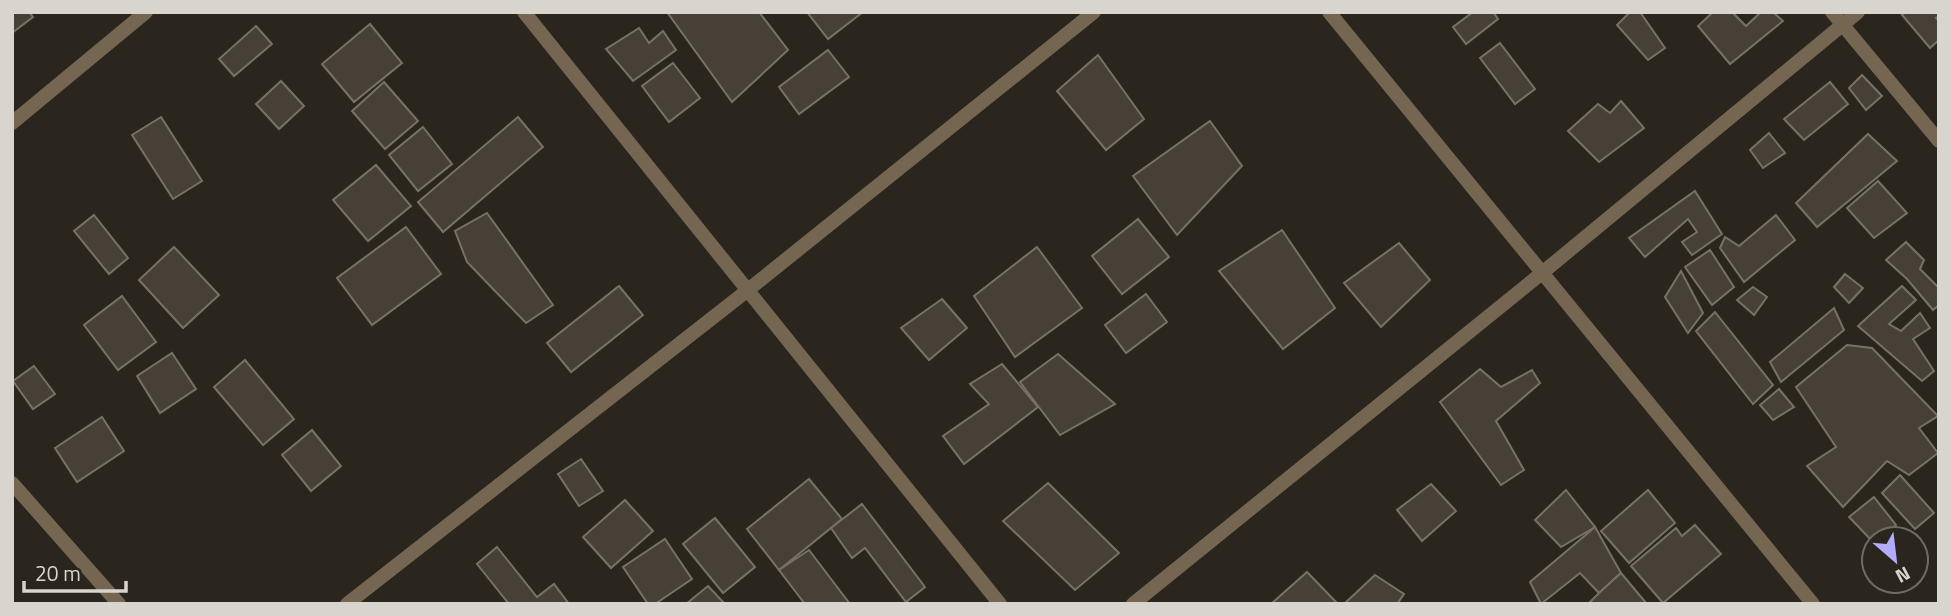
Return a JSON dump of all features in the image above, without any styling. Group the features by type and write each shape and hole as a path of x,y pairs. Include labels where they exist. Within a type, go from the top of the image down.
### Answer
{"street":[{"path":"12,123 146,12"},
{"path":"524,12 999,604"},
{"path":"347,604 748,290 1094,12"},
{"path":"1328,12 1813,604"},
{"path":"1832,12 1939,141"},
{"path":"1133,604 1542,273 1858,12"},
{"path":"12,483 119,604"}],"building":[{"path":"12,12 29,12 33,17 12,33"},
{"path":"667,12 759,12 788,50 732,102"},
{"path":"807,12 863,12 828,39"},
{"path":"1473,12 1493,12 1498,19 1466,44 1453,27"},
{"path":"1630,12 1640,12 1665,48 1648,60 1617,25"},
{"path":"1713,12 1732,12 1746,26 1761,12 1773,12 1783,21 1730,64 1698,26"},
{"path":"1906,12 1939,12 1936,18 1939,21 1939,40 1930,48 1902,15"},
{"path":"370,24 402,63 354,102 322,64"},
{"path":"256,26 272,44 234,76 219,59"},
{"path":"639,28 649,43 663,31 676,50 633,81 606,49"},
{"path":"1500,43 1535,89 1515,104 1480,58"},
{"path":"828,50 849,77 799,114 779,87"},
{"path":"1098,55 1144,119 1106,150 1057,91"},
{"path":"673,63 700,98 669,122 642,86"},
{"path":"1862,75 1882,96 1866,110 1849,88"},
{"path":"281,81 304,106 279,129 256,104"},
{"path":"384,82 418,121 385,149 352,111"},
{"path":"1830,82 1848,104 1804,140 1784,119"},
{"path":"1621,101 1644,128 1599,162 1568,131 1598,104 1610,113"},
{"path":"161,117 202,181 173,199 132,135"},
{"path":"518,117 543,147 443,232 418,202"},
{"path":"1210,121 1242,166 1177,235 1133,176"},
{"path":"423,127 452,164 418,191 389,155"},
{"path":"1769,133 1785,153 1763,168 1750,150"},
{"path":"1868,134 1897,161 1817,227 1796,203"},
{"path":"376,165 411,206 368,241 333,200"},
{"path":"1878,181 1907,213 1874,238 1847,208"},
{"path":"1695,191 1722,234 1692,255 1682,242 1697,232 1688,219 1645,257 1629,238"},
{"path":"487,213 553,305 526,323 467,262 455,231"},
{"path":"94,215 128,258 109,274 74,231"},
{"path":"1776,215 1795,240 1744,282 1720,248 1725,237 1739,246"},
{"path":"1138,219 1169,257 1122,294 1092,256"},
{"path":"406,227 441,274 372,325 337,278"},
{"path":"1282,230 1335,308 1283,349 1219,271"},
{"path":"1906,242 1924,260 1920,269 1939,288 1939,305 1933,310 1907,279 1886,260"},
{"path":"1399,243 1430,280 1381,327 1344,283"},
{"path":"174,247 219,295 183,328 139,280"},
{"path":"1037,247 1082,308 1015,357 974,296"},
{"path":"1710,250 1734,287 1712,305 1685,267"},
{"path":"1681,271 1703,313 1688,333 1665,297"},
{"path":"1845,274 1863,288 1849,303 1834,287"},
{"path":"619,286 643,315 571,372 547,343"},
{"path":"1902,286 1916,300 1889,324 1901,331 1920,313 1930,328 1913,339 1934,371 1922,381 1858,326"},
{"path":"1753,287 1767,297 1754,315 1737,300"},
{"path":"1146,294 1167,322 1126,353 1105,325"},
{"path":"122,296 156,342 118,370 84,325"},
{"path":"942,299 967,328 929,360 901,328"},
{"path":"1834,308 1844,330 1781,382 1770,362"},
{"path":"1715,312 1773,385 1753,404 1696,331"},
{"path":"1847,345 1872,348 1938,416 1919,428 1938,453 1909,475 1887,461 1843,507 1807,466 1836,447 1796,387"},
{"path":"172,353 196,389 160,413 137,376"},
{"path":"1058,354 1115,404 1060,435 1020,382"},
{"path":"245,360 294,419 263,445 214,387"},
{"path":"1002,364 1038,407 964,464 943,436 989,404 970,384"},
{"path":"34,366 55,394 33,409 13,381"},
{"path":"1480,369 1501,387 1532,370 1540,383 1496,421 1524,470 1501,485 1440,402"},
{"path":"1779,389 1794,407 1773,420 1760,405"},
{"path":"102,417 124,451 77,482 55,448"},
{"path":"312,430 341,466 311,491 282,455"},
{"path":"581,459 603,491 579,506 558,474"},
{"path":"1900,475 1934,513 1920,525 1911,525 1882,493"},
{"path":"809,479 842,519 779,570 747,529"},
{"path":"1048,483 1119,553 1075,590 1003,521"},
{"path":"1431,484 1456,511 1422,541 1397,510"},
{"path":"1566,490 1595,527 1561,547 1535,520"},
{"path":"1648,490 1675,523 1629,563 1601,531"},
{"path":"1874,497 1896,525 1860,525 1860,528 1849,517"},
{"path":"625,500 653,531 611,568 583,537"},
{"path":"862,504 925,587 906,602 865,548 852,558 831,528"},
{"path":"715,518 755,567 723,593 683,544"},
{"path":"1695,525 1721,554 1663,603 1631,566 1676,528 1682,536"},
{"path":"1595,527 1621,573 1599,593 1580,573 1541,604 1530,582"},
{"path":"665,539 692,579 655,604 648,604 623,567"},
{"path":"497,547 537,597 554,584 569,604 509,604 477,564"},
{"path":"809,550 850,604 805,604 779,570"},
{"path":"1307,572 1338,604 1271,604"},
{"path":"1621,573 1647,604 1588,604 1599,593"},
{"path":"1375,575 1404,594 1397,604 1344,604"},
{"path":"708,586 725,604 686,604"}]}
